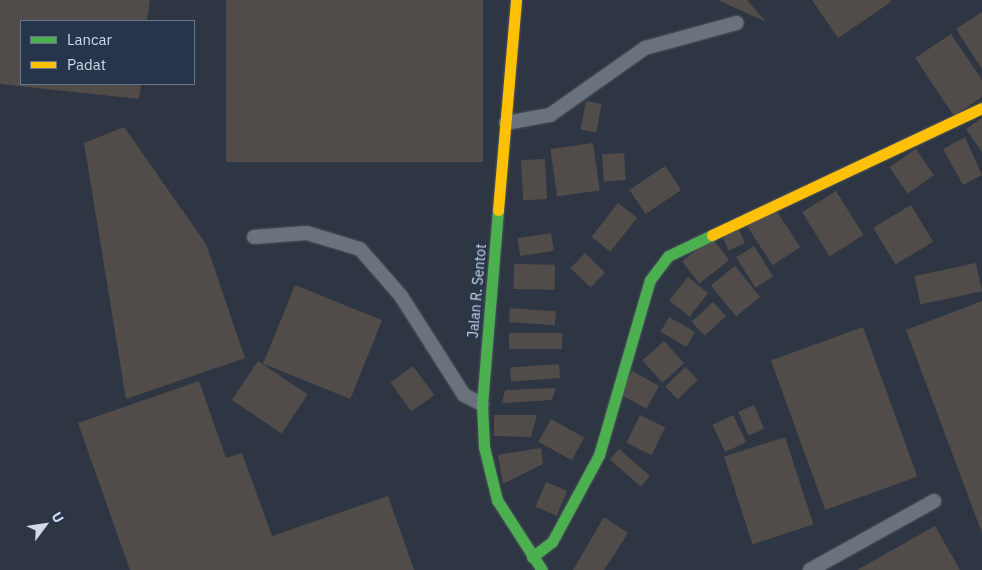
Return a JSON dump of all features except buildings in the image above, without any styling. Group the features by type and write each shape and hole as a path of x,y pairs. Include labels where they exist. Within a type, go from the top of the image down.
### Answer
{"street":[{"name":"Jalan R. Sentot","path":"516,0 482,404 484,447 498,500 532,557 542,570"},
{"path":"532,557 552,542 599,455 650,280 668,256 982,108"}],"lane":[{"path":"506,123 550,115 645,48 737,23"},
{"path":"254,237 307,233 360,249 402,296 464,395 482,404"},
{"path":"810,570 934,501"}],"traffic: fast":[{"path":"498,210 482,404 484,447 497,500 542,570"},
{"path":"532,557 552,542 599,455 650,280 668,256 712,235"}],"traffic: slow":[{"path":"498,210 516,0"},
{"path":"712,235 982,108"}]}
